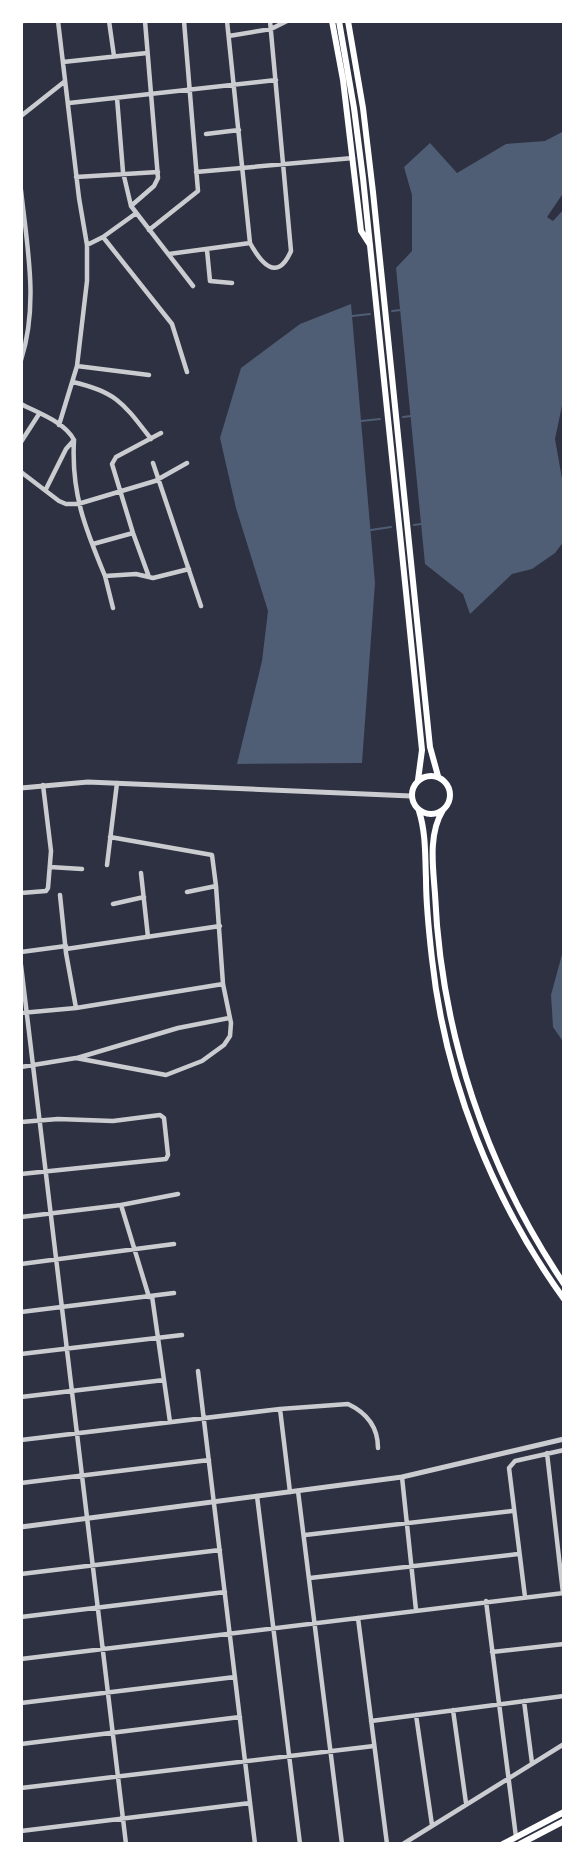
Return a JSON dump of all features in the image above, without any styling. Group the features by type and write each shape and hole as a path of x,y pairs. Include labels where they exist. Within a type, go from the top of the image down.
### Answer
{"main road":[{"path":"332,21 354,158 361,230 370,245"},
{"path":"339,21 354,108 370,245 422,750 418,780"},
{"path":"348,21 363,108 373,192 430,747 438,776 446,782 450,792 449,802 435,829 435,910 441,964 455,1039 468,1089 495,1159 524,1220 564,1284"},
{"path":"438,776 418,780 411,796 424,828 427,912 437,995 446,1041 460,1091 491,1173 517,1224 564,1299"},
{"path":"419,811 431,814 443,810"},
{"path":"518,1841 564,1812"},
{"path":"503,1844 518,1841 564,1821"}],"street":[{"path":"58,21 76,177 87,245 87,293 77,366 59,425"},
{"path":"109,21 114,56"},
{"path":"131,206 154,186 158,172 145,21"},
{"path":"149,230 198,191 184,21"},
{"path":"227,21 250,243 260,262 277,268 291,251 270,21"},
{"path":"229,36 271,29 287,21"},
{"path":"63,62 148,53"},
{"path":"69,103 276,80"},
{"path":"21,116 65,81"},
{"path":"117,98 123,172 131,206 193,286"},
{"path":"206,134 239,130"},
{"path":"197,172 354,158"},
{"path":"76,177 123,172 158,172"},
{"path":"21,190 30,273 31,313 21,360"},
{"path":"87,245 135,214"},
{"path":"103,237 172,324 187,372"},
{"path":"169,254 250,243"},
{"path":"207,250 210,281 232,283"},
{"path":"77,366 149,376"},
{"path":"72,382 108,393 133,416 151,439"},
{"path":"21,404 72,435 78,504 105,576 113,608"},
{"path":"21,442 39,414"},
{"path":"150,578 120,493 113,461 161,433"},
{"path":"46,489 66,449 74,440"},
{"path":"153,463 201,606"},
{"path":"21,471 59,501 78,504 160,479 187,463"},
{"path":"93,544 133,533"},
{"path":"105,576 136,574 150,578 189,569"},
{"path":"21,788 88,782 411,796"},
{"path":"107,865 117,783"},
{"path":"21,893 48,890 51,851 43,785"},
{"path":"76,1058 166,1075 202,1061 224,1045 230,1036 223,984 214,859 209,853 158,847 110,836"},
{"path":"50,867 82,869"},
{"path":"141,873 148,937"},
{"path":"187,892 216,886"},
{"path":"60,895 76,1008"},
{"path":"113,904 144,897"},
{"path":"21,952 220,926"},
{"path":"21,965 24,1013 40,1120 126,1844"},
{"path":"24,1013 76,1008 223,984"},
{"path":"21,1067 76,1058 178,1028 229,1017"},
{"path":"21,1122 113,1121 160,1115 164,1118 168,1155 166,1159 21,1174"},
{"path":"21,1217 121,1205 178,1194"},
{"path":"121,1205 150,1296 170,1422"},
{"path":"21,1264 174,1244"},
{"path":"21,1312 174,1293"},
{"path":"21,1354 182,1335"},
{"path":"198,1371 255,1844"},
{"path":"21,1397 164,1380"},
{"path":"21,1440 280,1409 348,1404 358,1408 372,1423 378,1434 378,1448"},
{"path":"280,1409 290,1492"},
{"path":"21,1527 402,1477 564,1439"},
{"path":"525,1597 512,1511 509,1468 511,1464 564,1450"},
{"path":"21,1659 564,1593 547,1453"},
{"path":"21,1483 209,1460"},
{"path":"402,1477 416,1610"},
{"path":"298,1491 342,1844"},
{"path":"257,1496 300,1844"},
{"path":"304,1535 512,1511"},
{"path":"21,1574 220,1550"},
{"path":"310,1578 518,1553"},
{"path":"21,1617 225,1592"},
{"path":"486,1601 518,1841"},
{"path":"358,1618 387,1844"},
{"path":"492,1652 564,1644"},
{"path":"21,1703 235,1677"},
{"path":"372,1721 564,1696"},
{"path":"523,1701 532,1763"},
{"path":"453,1710 466,1803"},
{"path":"416,1715 432,1825"},
{"path":"21,1744 240,1717"},
{"path":"403,1844 564,1744"},
{"path":"21,1788 374,1746"},
{"path":"21,1830 250,1803"}],"water":[{"path":"564,131 564,192 547,217 553,221 564,209 564,396 555,439 564,490 564,541 555,553 532,569 512,574 470,614 463,594 425,564 396,268 412,251 412,195 404,167 430,143 457,173 506,144 545,141"},
{"path":"351,304 375,583 362,763 237,764 262,661 268,611 236,508 220,438 241,368 300,324"},
{"path":"564,947 564,1043 553,1027 551,995"}],"waterway":[{"path":"392,311 401,310"},
{"path":"352,316 370,314"},
{"path":"403,417 411,416"},
{"path":"361,421 380,419"},
{"path":"414,525 421,524"},
{"path":"371,530 391,527"}]}
